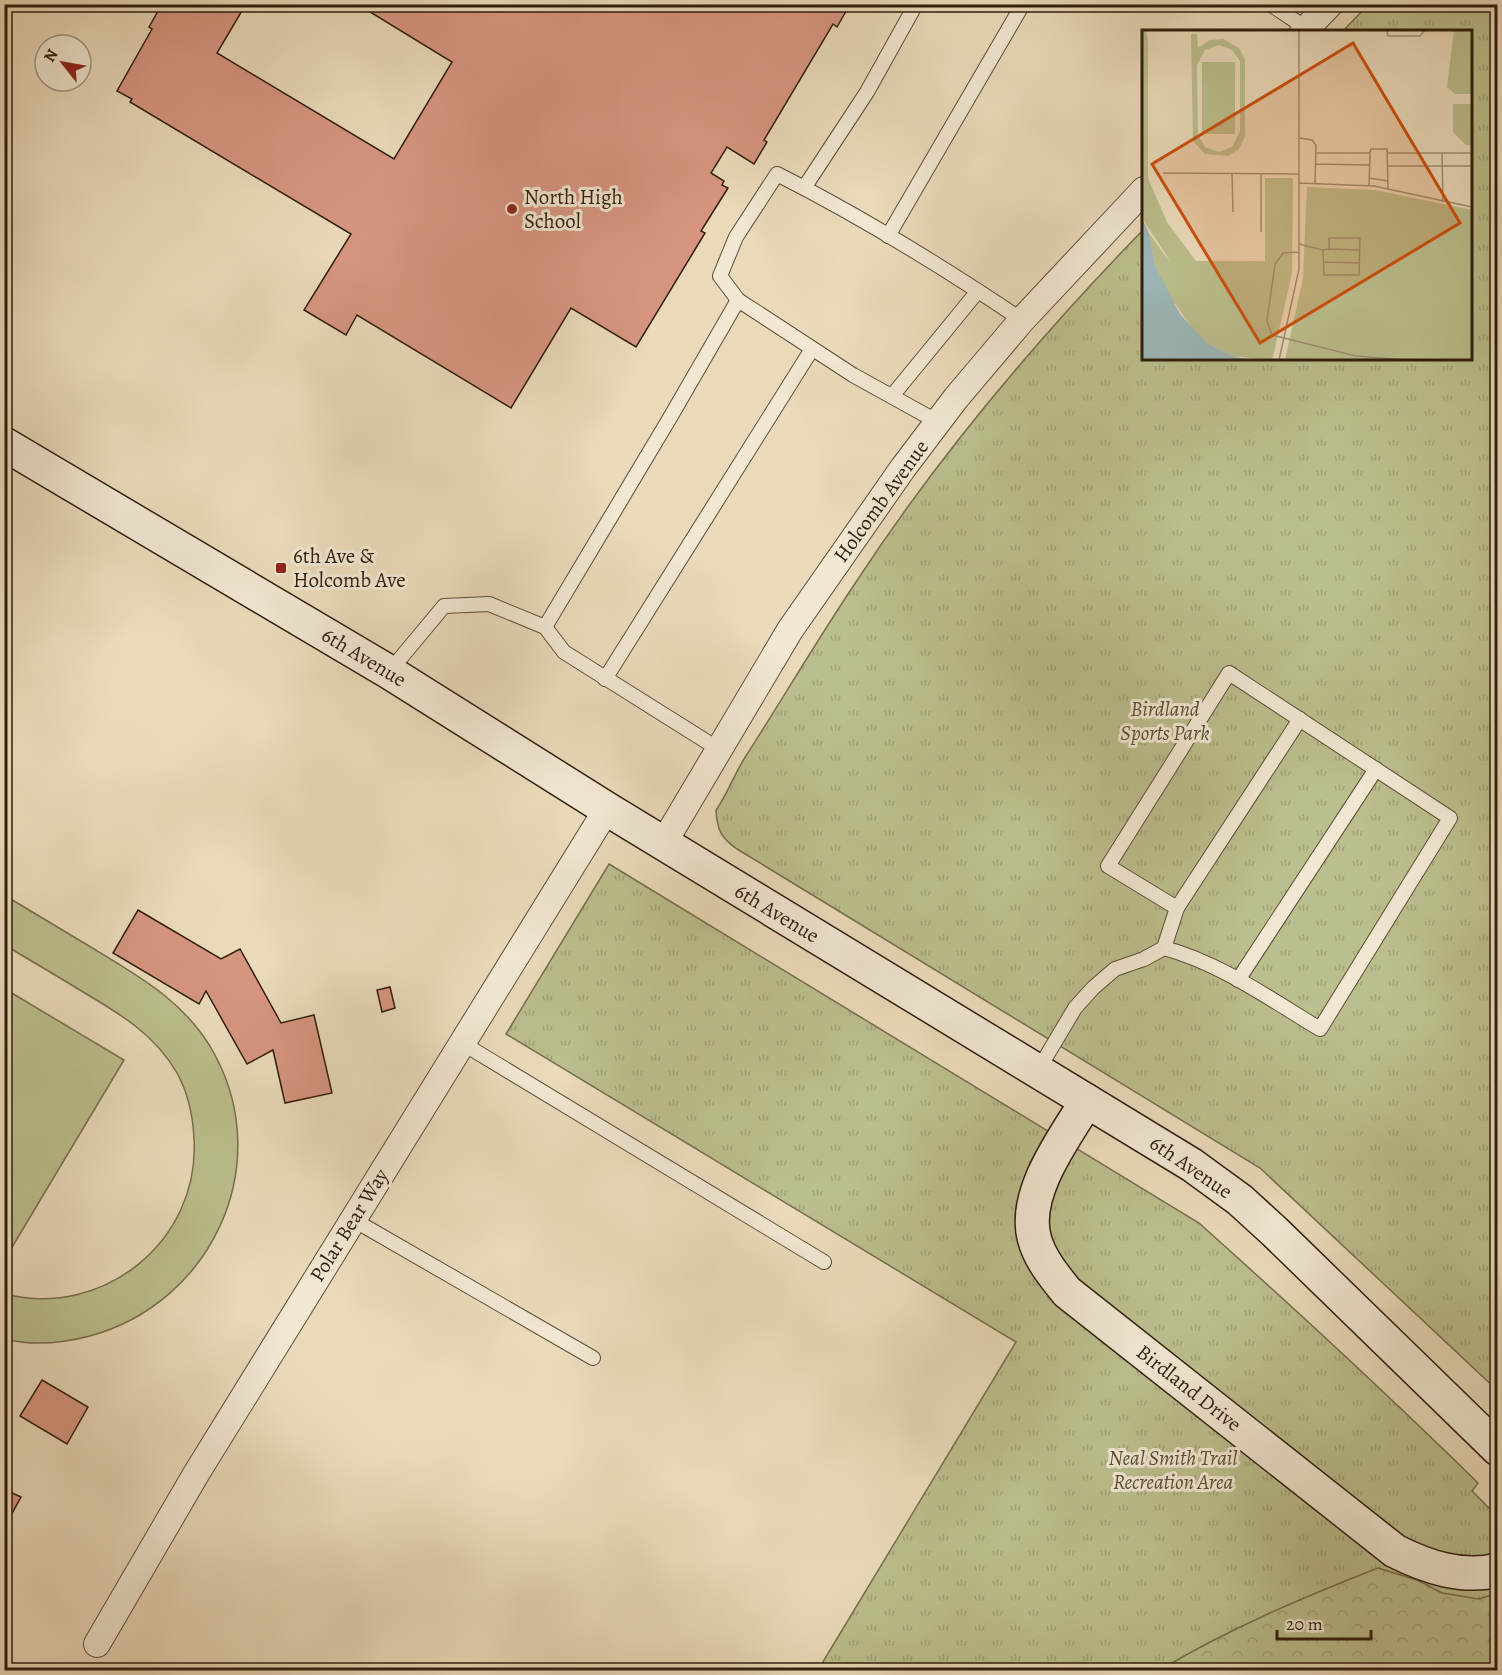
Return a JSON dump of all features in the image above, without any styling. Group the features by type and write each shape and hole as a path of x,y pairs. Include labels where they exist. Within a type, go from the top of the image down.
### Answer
{"main road":[{"name":"6th Avenue","path":"4,444 389,672 663,844 1192,1165 1240,1200 1275,1232 1497,1449"},
{"name":"Birdland Drive","path":"1087,1101 1047,1169 1033,1204 1034,1236 1048,1268 1067,1292 1395,1551 1417,1562 1458,1573 1497,1570"}],"street":[{"path":"1305,30 1330,4"},
{"name":"Holcomb Avenue","path":"663,844 790,630 897,477 1022,320 1142,191"},
{"name":"Polar Bear Way","path":"97,1644 196,1474 607,809"}],"lane":[{"path":"804,188 867,92 916,4"},
{"path":"888,236 1023,4"},
{"path":"1270,4 1305,30"},
{"path":"939,422 853,375 738,300 720,276 736,237 777,174 888,236 1022,320"},
{"path":"892,396 978,291"},
{"path":"545,627 672,416 738,300"},
{"path":"605,679 812,349"},
{"path":"389,672 444,606 489,604 545,627 564,652 720,750"},
{"path":"1037,1072 1075,1008 1093,988 1115,969 1144,959 1164,948 1184,953 1238,980 1320,1029 1450,819 1229,673 1108,866 1177,908"},
{"path":"1164,948 1177,908 1300,719"},
{"path":"1238,980 1376,769"},
{"path":"462,1043 824,1263"},
{"path":"352,1219 593,1358"}],"green space":[{"name":"Birdland Sports Park","path":"1368,5 1497,5 1497,1390 1260,1168 737,849 721,833 716,810 744,759 842,604 921,489 1028,355 1142,231 1142,360 1472,360 1472,30 1344,30"},
{"name":"Neal Smith Trail Recreation Area","path":"609,864 1199,1223 1270,1287 1478,1483 1472,1491 1497,1516 1497,1670 818,1670 1016,1342 506,1034"},
{"path":"4,895 146,981 177,1006 204,1037 215,1055 232,1098 238,1142 234,1184 220,1225 199,1262 169,1294 133,1319 90,1336 58,1342 37,1343 5,1339 5,1294 42,1299 77,1295 109,1283 138,1264 163,1239 181,1210 192,1176 194,1139 192,1122 187,1097 177,1073 168,1059 146,1035 107,1006 5,945"},
{"path":"5,989 124,1060 4,1259"},
{"path":"1378,1568 1417,1580 1442,1593 1479,1599 1497,1593 1497,1670 1160,1670 1267,1614"}],"building":[{"name":"North High School","path":"162,4 246,4 217,53 394,159 452,62 357,4 846,4 849,6 837,27 833,24 764,140 767,142 754,164 727,147 711,173 724,181 722,185 728,188 701,231 705,233 636,347 571,308 511,408 357,315 346,335 304,310 351,234 130,102 132,99 117,91 152,29 149,27"},
{"path":"138,910 221,959 240,949 281,1023 314,1015 332,1093 285,1103 273,1050 247,1064 206,991 199,1004 113,953"},
{"path":"390,987 395,1008 382,1012 377,990"},
{"path":"42,1380 88,1407 67,1444 20,1416"},
{"path":"4,1489 21,1497 4,1528"}],"place":[{"name":"North High School","path":"512,209"},
{"name":"6th Ave & Holcomb Ave","path":"281,568"}]}
